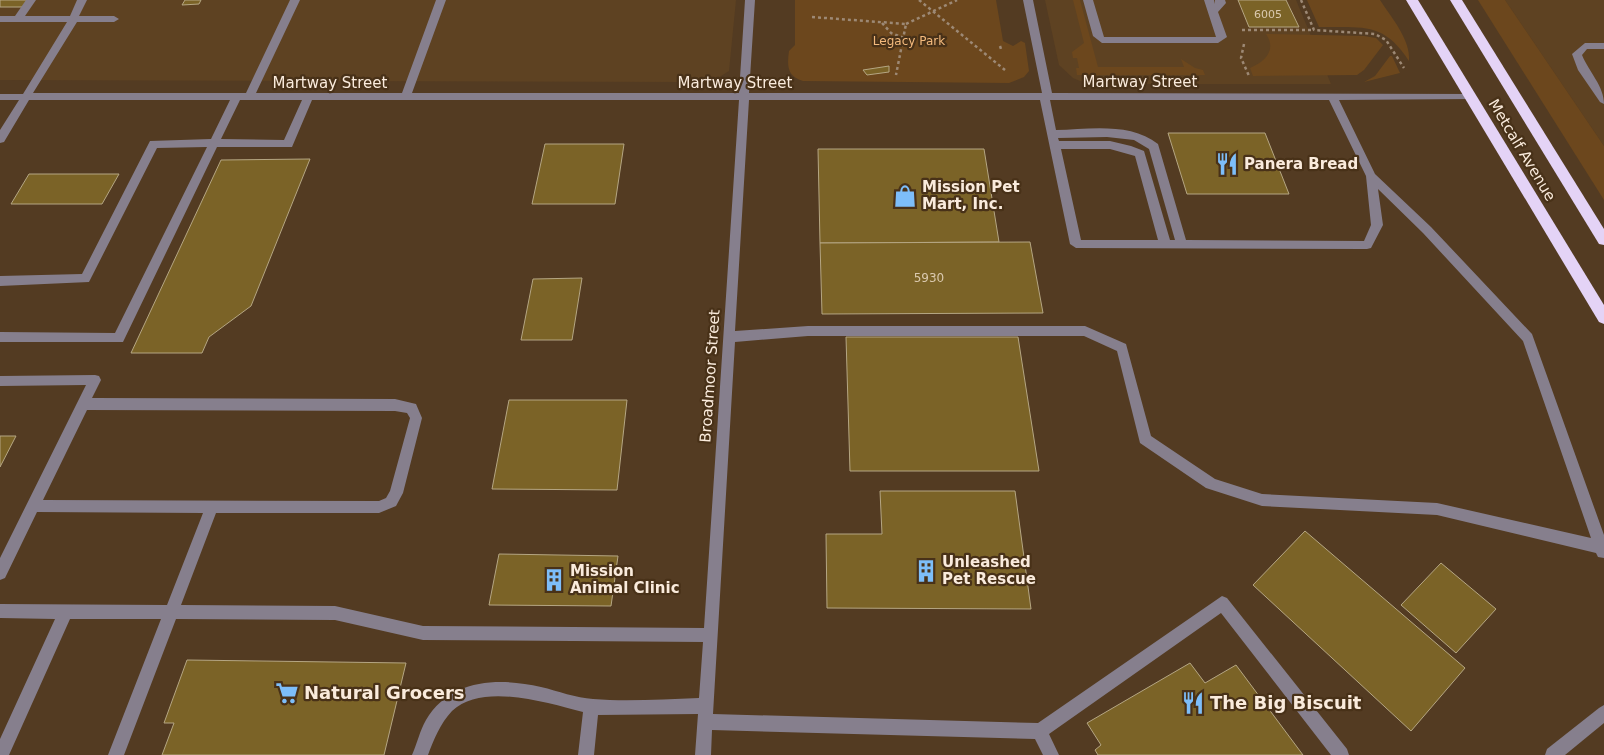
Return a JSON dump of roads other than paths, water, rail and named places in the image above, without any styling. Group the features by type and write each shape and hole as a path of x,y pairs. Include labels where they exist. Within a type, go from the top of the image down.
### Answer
{"highway":[{"name":"Metcalf Avenue","path":"1412,0 1604,318"},
{"name":"Metcalf Avenue","path":"1456,0 1604,240"}],"street":[{"path":"18,19 31,0"},
{"path":"0,139 74,19 82,0"},
{"path":"249,98 295,0"},
{"path":"405,98 441,0"},
{"name":"Broadmoor Street","path":"703,755 750,0"},
{"path":"1028,0 1053,140 1076,244 1366,245 1377,225 1371,176 1333,98"},
{"path":"1088,0 1098,36 1106,41 1218,40 1222,37 1209,0"},
{"path":"1213,11 1221,3 1220,0"},
{"path":"0,19 114,19"},
{"path":"1604,46 1585,46 1577,54 1583,70 1604,100"},
{"name":"Martway Street","path":"0,97 1333,98 1471,96"},
{"path":"0,337 119,338 236,98"},
{"path":"0,281 85,279 154,144 288,144 308,98"},
{"path":"1053,140 1126,134 1150,141 1154,147 1182,244"},
{"path":"1053,140 1130,148 1140,154 1165,244"},
{"path":"1371,176 1427,230 1528,338 1603,551"},
{"path":"728,337 808,331 1085,331 1122,348 1144,439 1210,484 1262,500 1436,509 1603,551"},
{"path":"0,381 95,380 0,573"},
{"path":"32,506 379,508 391,502 396,493 416,418 411,408 395,405 83,404"},
{"path":"116,755 212,506"},
{"path":"705,722 1040,730 1222,603 1341,755"},
{"path":"0,611 335,613 423,634 709,635"},
{"path":"1,755 66,611"},
{"path":"420,755 426,734 439,712 456,698 480,690 522,690 591,706 706,706"},
{"path":"586,755 591,706"},
{"path":"1552,755 1604,713"},
{"path":"1040,730 1051,755"}],"place":[{"name":"Panera Bread","path":"1227,164"},
{"name":"Mission Pet Mart, Inc.","path":"905,196"},
{"name":"Unleashed Pet Rescue","path":"926,571"},
{"name":"Mission Animal Clinic","path":"554,580"},
{"name":"Natural Grocers","path":"287,693"},
{"name":"The Big Biscuit","path":"1193,703"}],"park label":[{"name":"Legacy Park","path":"909,41"}]}
